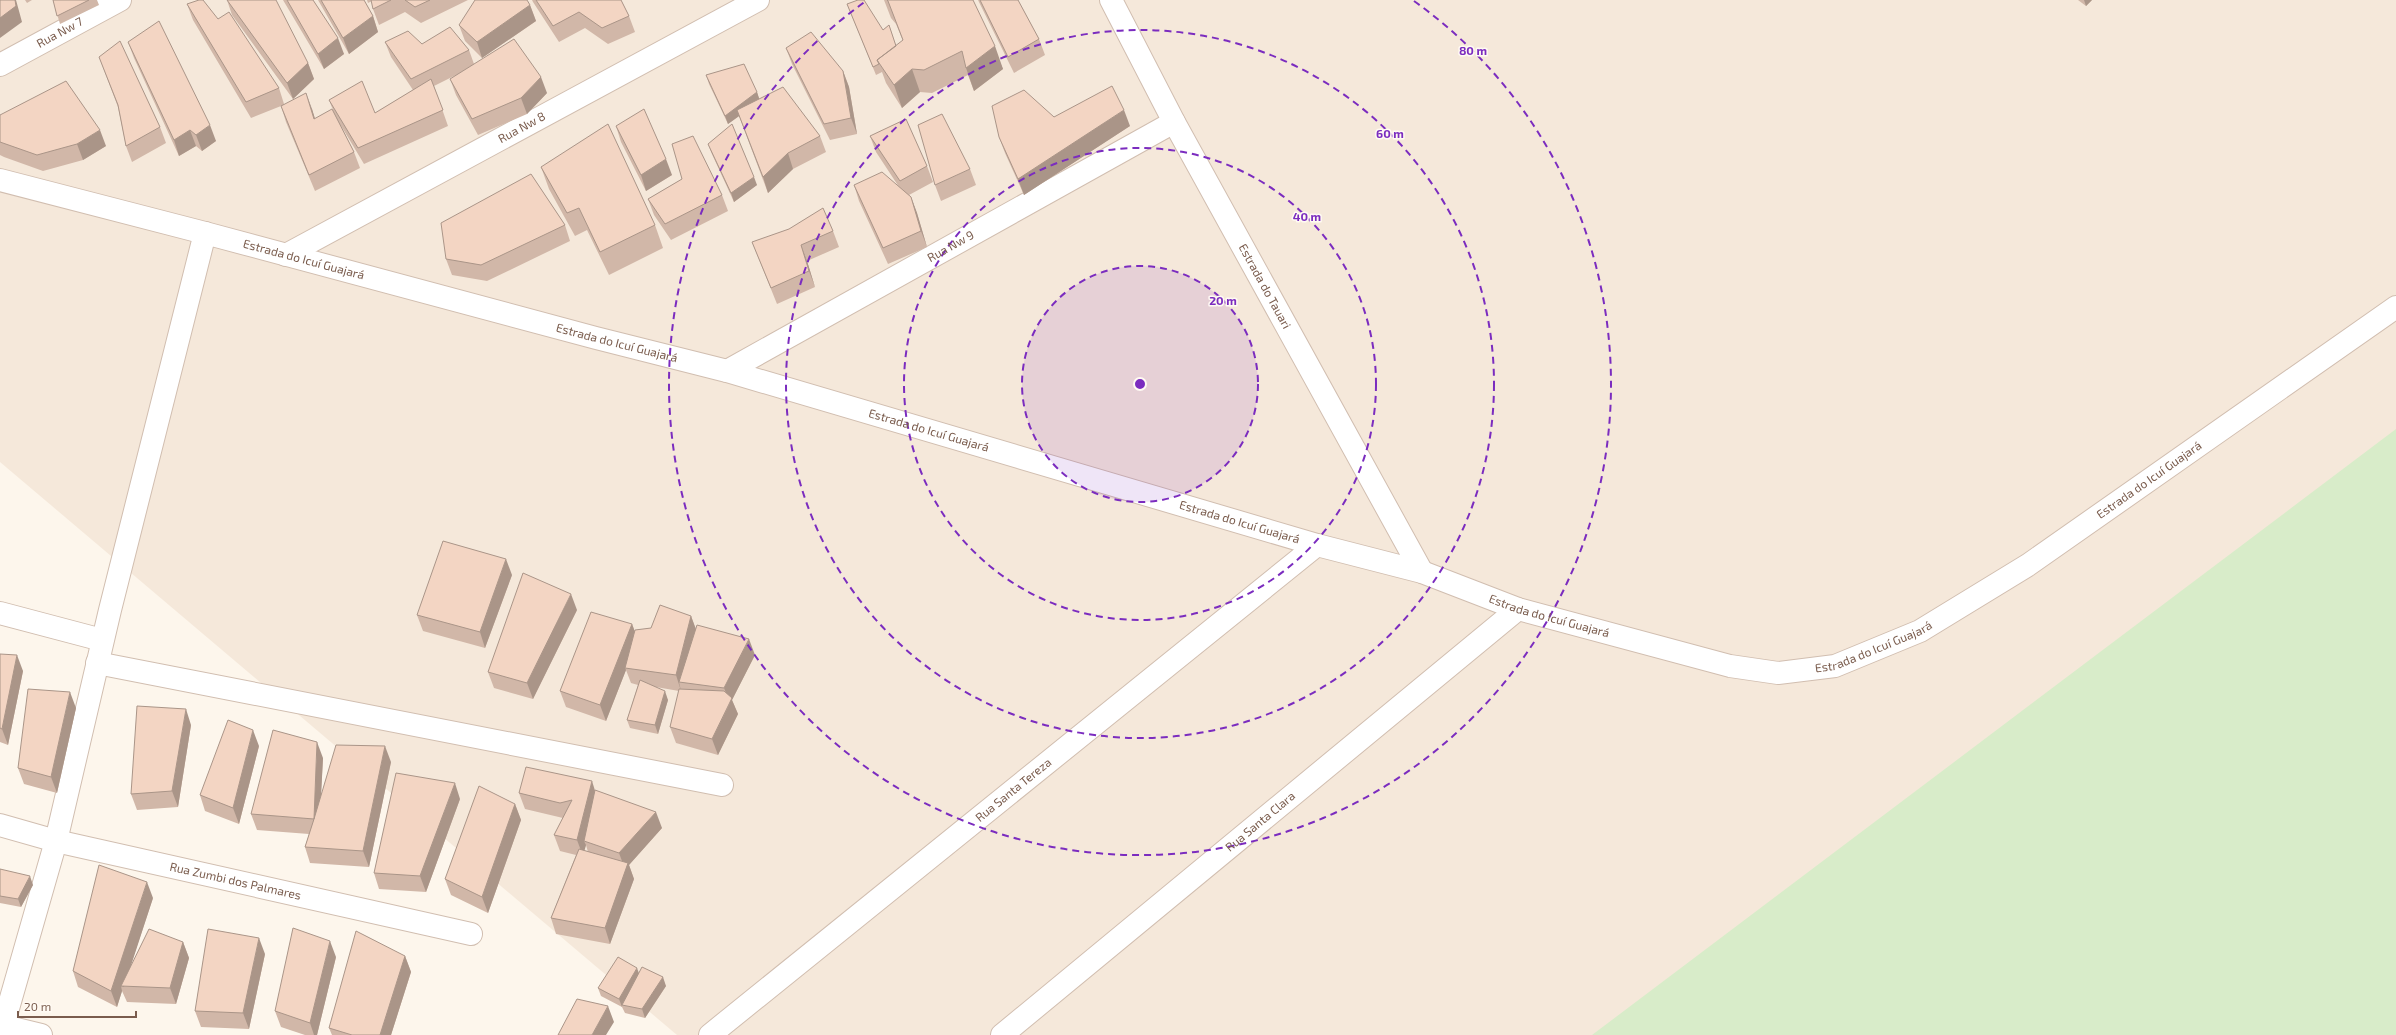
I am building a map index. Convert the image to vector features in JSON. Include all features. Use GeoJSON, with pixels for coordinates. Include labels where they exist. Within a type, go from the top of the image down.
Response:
{"type":"FeatureCollection","features":[{"type":"Feature","properties":{"kind":"street","name":"Rua Nw 7"},"geometry":{"type":"LineString","coordinates":[[0,65],[120,0]]}},
{"type":"Feature","properties":{"kind":"street","name":"Rua Nw 8"},"geometry":{"type":"LineString","coordinates":[[286,254],[758,0]]}},
{"type":"Feature","properties":{"kind":"street","name":"Estrada do Tauari"},"geometry":{"type":"LineString","coordinates":[[1111,0],[1174,122],[1422,572]]}},
{"type":"Feature","properties":{"kind":"street","name":"Rua Nw 9"},"geometry":{"type":"LineString","coordinates":[[727,371],[1174,122]]}},
{"type":"Feature","properties":{"kind":"street","name":"Estrada do Icuí Guajará"},"geometry":{"type":"LineString","coordinates":[[0,180],[286,254],[596,338],[727,371],[1317,545],[1422,572],[1518,608],[1730,666],[1778,673],[1835,666],[1920,631],[2028,565],[2396,307]]}},
{"type":"Feature","properties":{"kind":"street"},"geometry":{"type":"LineString","coordinates":[[41,1035],[2,1029],[56,841],[102,640],[205,233]]}},
{"type":"Feature","properties":{"kind":"street","name":"Rua Santa Tereza"},"geometry":{"type":"LineString","coordinates":[[710,1035],[1317,545]]}},
{"type":"Feature","properties":{"kind":"street","name":"Rua Santa Clara"},"geometry":{"type":"LineString","coordinates":[[1002,1035],[1518,608]]}},
{"type":"Feature","properties":{"kind":"street"},"geometry":{"type":"LineString","coordinates":[[0,613],[102,640]]}},
{"type":"Feature","properties":{"kind":"street"},"geometry":{"type":"LineString","coordinates":[[97,663],[722,786]]}},
{"type":"Feature","properties":{"kind":"street","name":"Rua Zumbi dos Palmares"},"geometry":{"type":"LineString","coordinates":[[0,824],[56,841],[471,934]]}},
{"type":"Feature","properties":{"kind":"shaded area"},"geometry":{"type":"Polygon","coordinates":[[[0,0],[2396,0],[2396,1035],[677,1035],[0,462],[0,0]]]}},
{"type":"Feature","properties":{"kind":"green space"},"geometry":{"type":"Polygon","coordinates":[[[2396,429],[2396,1035],[1592,1035],[2396,429]]]}},
{"type":"Feature","properties":{"kind":"building"},"geometry":{"type":"Polygon","coordinates":[[[0,0],[15,0],[16,6],[0,18],[0,0]]]}},
{"type":"Feature","properties":{"kind":"building"},"geometry":{"type":"Polygon","coordinates":[[[53,0],[89,0],[57,16],[53,0]]]}},
{"type":"Feature","properties":{"kind":"building"},"geometry":{"type":"Polygon","coordinates":[[[203,0],[218,19],[229,12],[279,88],[246,102],[187,4],[203,0]]]}},
{"type":"Feature","properties":{"kind":"building"},"geometry":{"type":"Polygon","coordinates":[[[227,0],[276,0],[308,63],[287,83],[227,0]]]}},
{"type":"Feature","properties":{"kind":"building"},"geometry":{"type":"Polygon","coordinates":[[[287,0],[313,0],[338,38],[318,54],[287,0]]]}},
{"type":"Feature","properties":{"kind":"building"},"geometry":{"type":"Polygon","coordinates":[[[321,0],[364,0],[373,16],[343,38],[321,0]]]}},
{"type":"Feature","properties":{"kind":"building"},"geometry":{"type":"Polygon","coordinates":[[[371,0],[391,0],[373,9],[371,0]]]}},
{"type":"Feature","properties":{"kind":"building"},"geometry":{"type":"Polygon","coordinates":[[[405,0],[430,0],[415,7],[405,0]]]}},
{"type":"Feature","properties":{"kind":"building"},"geometry":{"type":"Polygon","coordinates":[[[475,0],[527,0],[530,5],[477,42],[459,25],[475,0]]]}},
{"type":"Feature","properties":{"kind":"building"},"geometry":{"type":"Polygon","coordinates":[[[536,0],[621,0],[629,16],[602,28],[579,12],[553,26],[536,0]]]}},
{"type":"Feature","properties":{"kind":"building"},"geometry":{"type":"Polygon","coordinates":[[[858,0],[864,0],[883,30],[889,25],[896,46],[877,60],[879,64],[873,67],[847,4],[858,0]]]}},
{"type":"Feature","properties":{"kind":"building"},"geometry":{"type":"Polygon","coordinates":[[[887,0],[973,0],[995,46],[966,68],[962,51],[924,70],[912,69],[894,85],[877,60],[903,40],[887,0]]]}},
{"type":"Feature","properties":{"kind":"building"},"geometry":{"type":"Polygon","coordinates":[[[980,0],[1018,0],[1039,39],[1008,57],[980,0]]]}},
{"type":"Feature","properties":{"kind":"building"},"geometry":{"type":"Polygon","coordinates":[[[159,21],[210,125],[196,135],[190,130],[174,140],[128,42],[159,21]]]}},
{"type":"Feature","properties":{"kind":"building"},"geometry":{"type":"Polygon","coordinates":[[[450,27],[469,50],[411,79],[385,42],[408,31],[422,44],[450,27]]]}},
{"type":"Feature","properties":{"kind":"building"},"geometry":{"type":"Polygon","coordinates":[[[811,32],[843,71],[851,118],[824,124],[786,48],[811,32]]]}},
{"type":"Feature","properties":{"kind":"building"},"geometry":{"type":"Polygon","coordinates":[[[514,39],[541,77],[521,98],[472,119],[450,79],[514,39]]]}},
{"type":"Feature","properties":{"kind":"building"},"geometry":{"type":"Polygon","coordinates":[[[120,41],[160,127],[126,146],[118,105],[99,57],[120,41]]]}},
{"type":"Feature","properties":{"kind":"building"},"geometry":{"type":"Polygon","coordinates":[[[744,64],[757,92],[725,116],[706,75],[744,64]]]}},
{"type":"Feature","properties":{"kind":"building"},"geometry":{"type":"Polygon","coordinates":[[[431,79],[443,110],[358,148],[329,100],[362,81],[375,113],[431,79]]]}},
{"type":"Feature","properties":{"kind":"building"},"geometry":{"type":"Polygon","coordinates":[[[66,81],[100,130],[77,144],[37,155],[0,142],[0,115],[66,81]]]}},
{"type":"Feature","properties":{"kind":"building"},"geometry":{"type":"Polygon","coordinates":[[[1112,86],[1124,110],[1018,179],[999,137],[992,106],[1024,90],[1054,117],[1112,86]]]}},
{"type":"Feature","properties":{"kind":"building"},"geometry":{"type":"Polygon","coordinates":[[[783,87],[820,136],[788,153],[763,177],[737,110],[783,87]]]}},
{"type":"Feature","properties":{"kind":"building"},"geometry":{"type":"Polygon","coordinates":[[[306,93],[314,119],[332,109],[354,152],[309,175],[281,106],[306,93]]]}},
{"type":"Feature","properties":{"kind":"building"},"geometry":{"type":"Polygon","coordinates":[[[644,109],[666,159],[641,175],[616,126],[644,109]]]}},
{"type":"Feature","properties":{"kind":"building"},"geometry":{"type":"Polygon","coordinates":[[[942,114],[970,169],[935,185],[918,125],[942,114]]]}},
{"type":"Feature","properties":{"kind":"building"},"geometry":{"type":"Polygon","coordinates":[[[906,119],[927,166],[900,181],[870,136],[906,119]]]}},
{"type":"Feature","properties":{"kind":"building"},"geometry":{"type":"Polygon","coordinates":[[[608,124],[655,225],[600,252],[579,208],[567,213],[541,167],[608,124]]]}},
{"type":"Feature","properties":{"kind":"building"},"geometry":{"type":"Polygon","coordinates":[[[732,124],[754,177],[731,193],[708,144],[732,124]]]}},
{"type":"Feature","properties":{"kind":"building"},"geometry":{"type":"Polygon","coordinates":[[[693,136],[722,195],[665,224],[648,199],[682,179],[672,144],[693,136]]]}},
{"type":"Feature","properties":{"kind":"building"},"geometry":{"type":"Polygon","coordinates":[[[882,172],[911,197],[921,231],[883,248],[854,185],[882,172]]]}},
{"type":"Feature","properties":{"kind":"building"},"geometry":{"type":"Polygon","coordinates":[[[531,174],[565,225],[481,265],[446,259],[441,223],[531,174]]]}},
{"type":"Feature","properties":{"kind":"building"},"geometry":{"type":"Polygon","coordinates":[[[823,208],[833,231],[801,245],[809,271],[771,288],[752,242],[789,229],[823,208]]]}},
{"type":"Feature","properties":{"kind":"building"},"geometry":{"type":"Polygon","coordinates":[[[443,541],[506,559],[480,632],[417,615],[443,541]]]}},
{"type":"Feature","properties":{"kind":"building"},"geometry":{"type":"Polygon","coordinates":[[[523,573],[571,594],[527,683],[488,672],[523,573]]]}},
{"type":"Feature","properties":{"kind":"building"},"geometry":{"type":"Polygon","coordinates":[[[660,605],[691,616],[676,675],[625,668],[635,630],[651,628],[660,605]]]}},
{"type":"Feature","properties":{"kind":"building"},"geometry":{"type":"Polygon","coordinates":[[[591,612],[632,624],[600,705],[560,691],[591,612]]]}},
{"type":"Feature","properties":{"kind":"building"},"geometry":{"type":"Polygon","coordinates":[[[697,625],[749,639],[724,688],[679,682],[697,625]]]}},
{"type":"Feature","properties":{"kind":"building"},"geometry":{"type":"Polygon","coordinates":[[[0,654],[17,655],[2,729],[0,728],[0,654]]]}},
{"type":"Feature","properties":{"kind":"building"},"geometry":{"type":"Polygon","coordinates":[[[640,680],[665,691],[655,725],[627,720],[640,680]]]}},
{"type":"Feature","properties":{"kind":"building"},"geometry":{"type":"Polygon","coordinates":[[[28,689],[70,692],[51,777],[18,768],[28,689]]]}},
{"type":"Feature","properties":{"kind":"building"},"geometry":{"type":"Polygon","coordinates":[[[679,689],[724,691],[732,698],[712,739],[670,727],[679,689]]]}},
{"type":"Feature","properties":{"kind":"building"},"geometry":{"type":"Polygon","coordinates":[[[137,706],[186,709],[172,791],[131,794],[137,706]]]}},
{"type":"Feature","properties":{"kind":"building"},"geometry":{"type":"Polygon","coordinates":[[[228,720],[253,730],[233,808],[200,795],[228,720]]]}},
{"type":"Feature","properties":{"kind":"building"},"geometry":{"type":"Polygon","coordinates":[[[273,730],[317,742],[314,819],[251,814],[273,730]]]}},
{"type":"Feature","properties":{"kind":"building"},"geometry":{"type":"Polygon","coordinates":[[[336,745],[385,746],[363,851],[305,847],[336,745]]]}},
{"type":"Feature","properties":{"kind":"building"},"geometry":{"type":"Polygon","coordinates":[[[526,767],[592,781],[577,840],[554,835],[572,800],[560,803],[519,793],[526,767]]]}},
{"type":"Feature","properties":{"kind":"building"},"geometry":{"type":"Polygon","coordinates":[[[396,773],[455,783],[420,876],[374,873],[396,773]]]}},
{"type":"Feature","properties":{"kind":"building"},"geometry":{"type":"Polygon","coordinates":[[[479,786],[515,804],[482,897],[445,879],[479,786]]]}},
{"type":"Feature","properties":{"kind":"building"},"geometry":{"type":"Polygon","coordinates":[[[595,790],[656,812],[619,853],[584,841],[595,790]]]}},
{"type":"Feature","properties":{"kind":"building"},"geometry":{"type":"Polygon","coordinates":[[[579,849],[628,863],[605,928],[551,918],[579,849]]]}},
{"type":"Feature","properties":{"kind":"building"},"geometry":{"type":"Polygon","coordinates":[[[99,865],[147,882],[111,991],[73,971],[99,865]]]}},
{"type":"Feature","properties":{"kind":"building"},"geometry":{"type":"Polygon","coordinates":[[[0,869],[30,876],[18,899],[0,896],[0,869]]]}},
{"type":"Feature","properties":{"kind":"building"},"geometry":{"type":"Polygon","coordinates":[[[293,928],[330,941],[310,1023],[275,1011],[293,928]]]}},
{"type":"Feature","properties":{"kind":"building"},"geometry":{"type":"Polygon","coordinates":[[[149,929],[183,942],[170,988],[121,986],[149,929]]]}},
{"type":"Feature","properties":{"kind":"building"},"geometry":{"type":"Polygon","coordinates":[[[208,929],[259,938],[243,1013],[195,1011],[208,929]]]}},
{"type":"Feature","properties":{"kind":"building"},"geometry":{"type":"Polygon","coordinates":[[[356,931],[405,956],[380,1035],[352,1035],[329,1028],[356,931]]]}},
{"type":"Feature","properties":{"kind":"building"},"geometry":{"type":"Polygon","coordinates":[[[618,957],[637,968],[619,999],[598,988],[618,957]]]}},
{"type":"Feature","properties":{"kind":"building"},"geometry":{"type":"Polygon","coordinates":[[[642,967],[663,977],[642,1009],[622,1005],[642,967]]]}},
{"type":"Feature","properties":{"kind":"building"},"geometry":{"type":"Polygon","coordinates":[[[577,999],[608,1006],[592,1035],[558,1035],[577,999]]]}}]}
